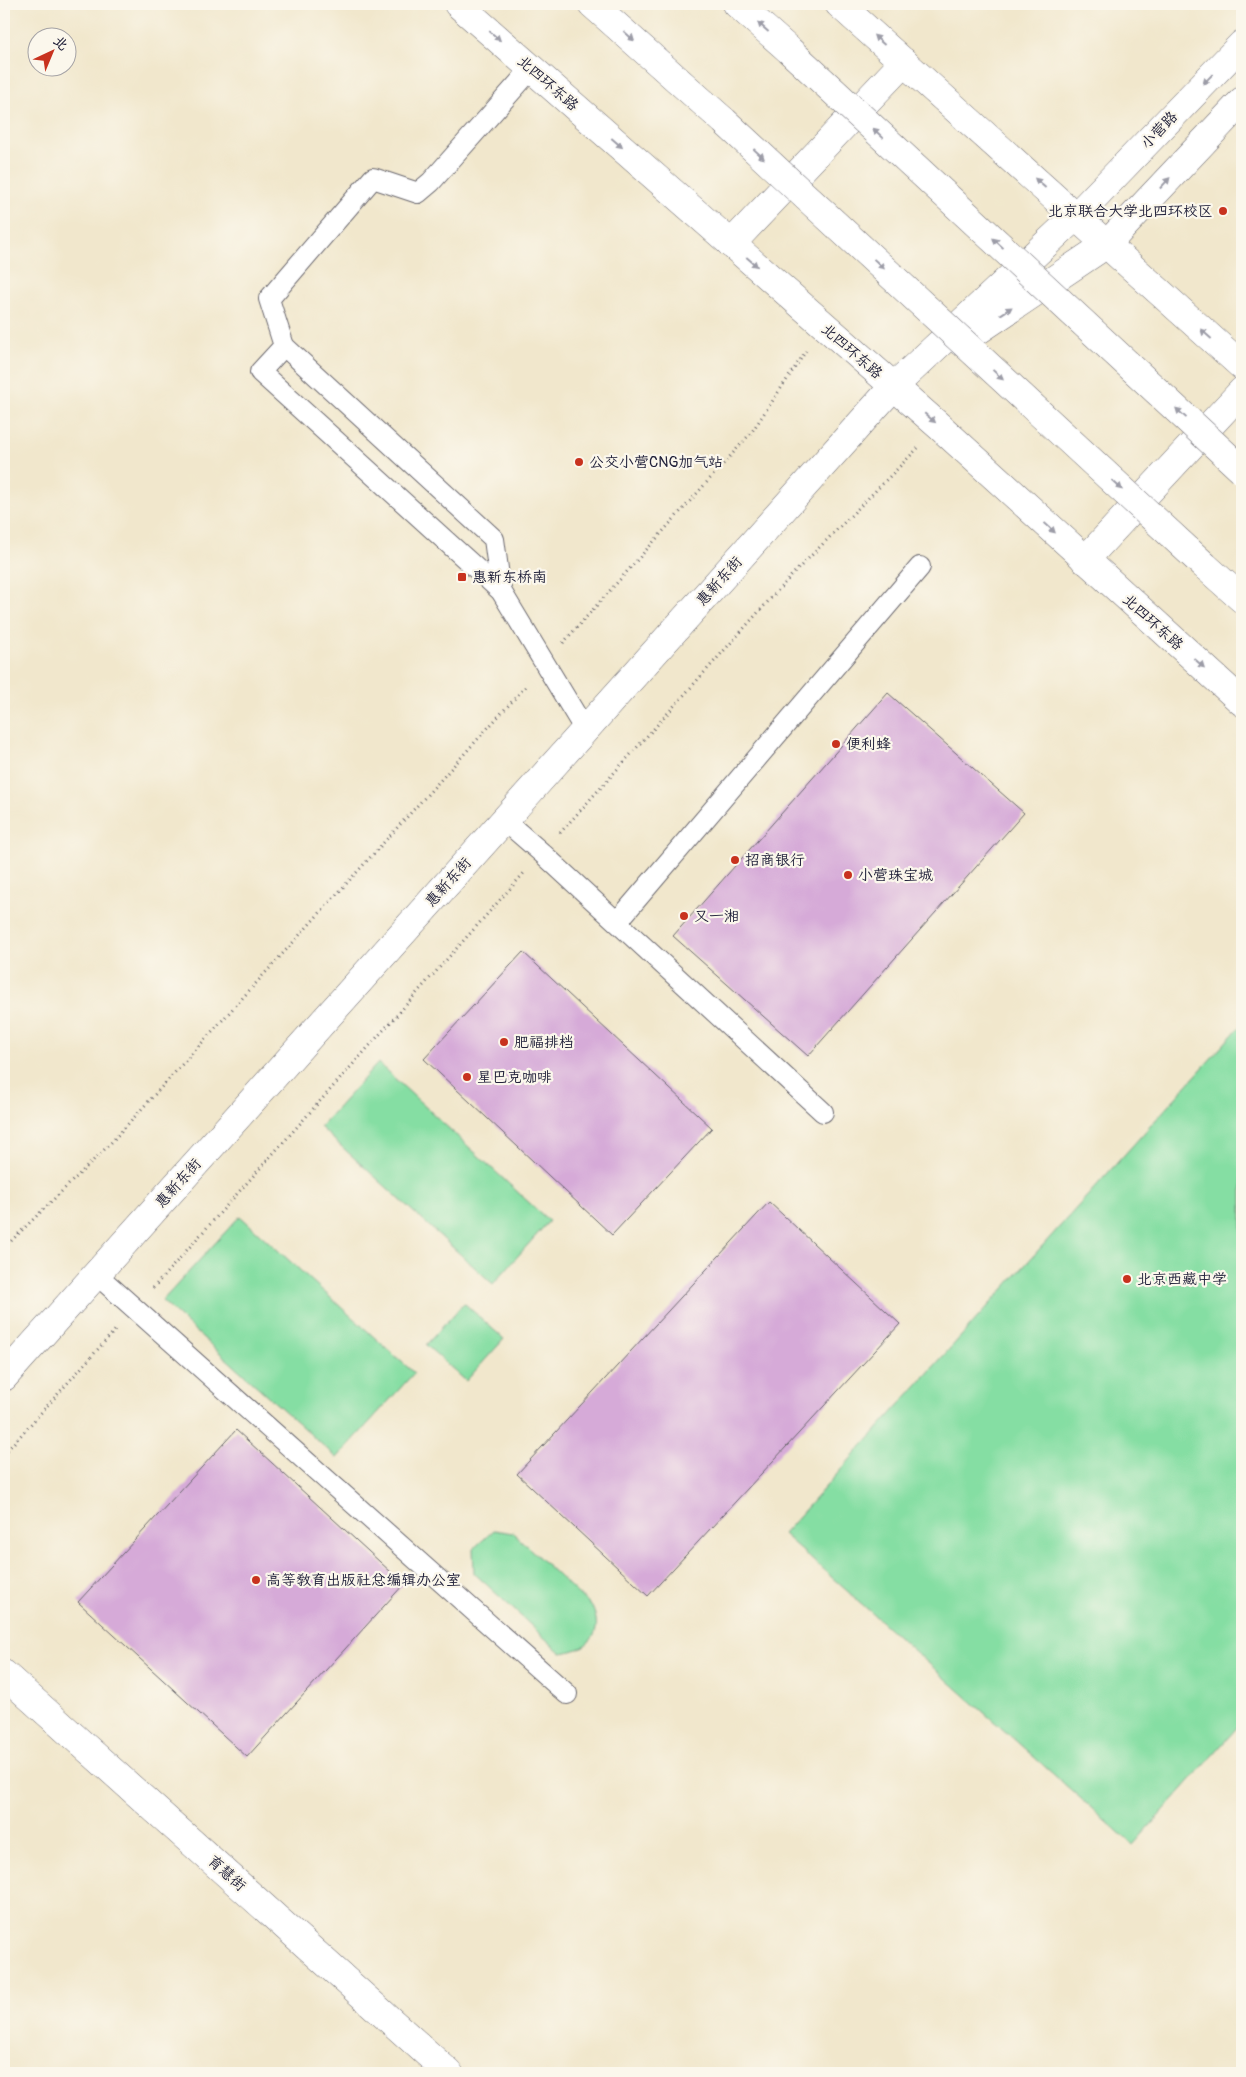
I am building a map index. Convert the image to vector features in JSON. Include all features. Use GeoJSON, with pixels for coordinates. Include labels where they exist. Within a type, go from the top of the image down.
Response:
{"type":"FeatureCollection","features":[{"type":"Feature","properties":{"kind":"main road","name":"北四环东路"},"geometry":{"type":"LineString","coordinates":[[458,4],[893,387],[940,426],[1242,702]]}},
{"type":"Feature","properties":{"kind":"main road"},"geometry":{"type":"LineString","coordinates":[[592,4],[724,121],[1242,599]]}},
{"type":"Feature","properties":{"kind":"main road"},"geometry":{"type":"LineString","coordinates":[[737,4],[1242,470]]}},
{"type":"Feature","properties":{"kind":"main road"},"geometry":{"type":"LineString","coordinates":[[839,4],[1242,366]]}},
{"type":"Feature","properties":{"kind":"main road","name":"小营路"},"geometry":{"type":"LineString","coordinates":[[893,387],[1076,216],[1242,44]]}},
{"type":"Feature","properties":{"kind":"main road"},"geometry":{"type":"LineString","coordinates":[[731,244],[904,62]]}},
{"type":"Feature","properties":{"kind":"main road"},"geometry":{"type":"LineString","coordinates":[[893,387],[1107,244],[1242,101]]}},
{"type":"Feature","properties":{"kind":"main road","name":"惠新东街"},"geometry":{"type":"LineString","coordinates":[[4,1377],[893,387]]}},
{"type":"Feature","properties":{"kind":"main road"},"geometry":{"type":"LineString","coordinates":[[1085,560],[1242,392]]}},
{"type":"Feature","properties":{"kind":"main road","name":"育慧街"},"geometry":{"type":"LineString","coordinates":[[4,1674],[449,2073]]}},
{"type":"Feature","properties":{"kind":"lane"},"geometry":{"type":"LineString","coordinates":[[501,591],[494,539],[284,346],[269,299],[326,230],[373,178],[418,193],[431,182],[532,68]]}},
{"type":"Feature","properties":{"kind":"lane"},"geometry":{"type":"LineString","coordinates":[[284,346],[260,372],[501,591],[585,730]]}},
{"type":"Feature","properties":{"kind":"lane"},"geometry":{"type":"LineString","coordinates":[[618,921],[920,567]]}},
{"type":"Feature","properties":{"kind":"lane"},"geometry":{"type":"LineString","coordinates":[[504,820],[618,921],[823,1112]]}},
{"type":"Feature","properties":{"kind":"lane"},"geometry":{"type":"LineString","coordinates":[[96,1274],[566,1694]]}},
{"type":"Feature","properties":{"kind":"path"},"geometry":{"type":"LineString","coordinates":[[4,1248],[108,1146],[498,719],[545,663],[751,433],[823,325]]}},
{"type":"Feature","properties":{"kind":"path"},"geometry":{"type":"LineString","coordinates":[[4,1454],[790,576],[940,426]]}},
{"type":"Feature","properties":{"kind":"green space","name":"北京西藏中学"},"geometry":{"type":"Polygon","coordinates":[[[1242,1024],[1242,1722],[1133,1845],[783,1534],[1242,1024]]]}},
{"type":"Feature","properties":{"kind":"green space"},"geometry":{"type":"Polygon","coordinates":[[[378,1063],[549,1221],[493,1284],[320,1127],[378,1063]]]}},
{"type":"Feature","properties":{"kind":"green space"},"geometry":{"type":"Polygon","coordinates":[[[240,1216],[414,1373],[337,1458],[162,1301],[240,1216]]]}},
{"type":"Feature","properties":{"kind":"green space"},"geometry":{"type":"Polygon","coordinates":[[[464,1303],[504,1339],[466,1381],[426,1345],[464,1303]]]}},
{"type":"Feature","properties":{"kind":"green space"},"geometry":{"type":"Polygon","coordinates":[[[494,1530],[513,1533],[592,1607],[596,1617],[596,1625],[592,1639],[579,1648],[561,1653],[474,1573],[473,1549],[494,1530]]]}},
{"type":"Feature","properties":{"kind":"building","name":"小营珠宝城"},"geometry":{"type":"Polygon","coordinates":[[[888,693],[1024,813],[808,1056],[673,936],[888,693]]]}},
{"type":"Feature","properties":{"kind":"building"},"geometry":{"type":"Polygon","coordinates":[[[523,952],[712,1128],[612,1235],[424,1059],[523,952]]]}},
{"type":"Feature","properties":{"kind":"building"},"geometry":{"type":"Polygon","coordinates":[[[769,1202],[900,1324],[648,1596],[517,1474],[769,1202]]]}},
{"type":"Feature","properties":{"kind":"building"},"geometry":{"type":"Polygon","coordinates":[[[236,1430],[404,1584],[247,1757],[78,1602],[236,1430]]]}},
{"type":"Feature","properties":{"kind":"place","name":"北京联合大学北四环校区"},"geometry":{"type":"Point","coordinates":[1223,211]}},
{"type":"Feature","properties":{"kind":"place","name":"公交小营CNG加气站"},"geometry":{"type":"Point","coordinates":[579,462]}},
{"type":"Feature","properties":{"kind":"place","name":"惠新东桥南"},"geometry":{"type":"Point","coordinates":[462,577]}},
{"type":"Feature","properties":{"kind":"place","name":"便利蜂"},"geometry":{"type":"Point","coordinates":[836,744]}},
{"type":"Feature","properties":{"kind":"place","name":"招商银行"},"geometry":{"type":"Point","coordinates":[735,860]}},
{"type":"Feature","properties":{"kind":"place","name":"小营珠宝城"},"geometry":{"type":"Point","coordinates":[848,875]}},
{"type":"Feature","properties":{"kind":"place","name":"又一湘"},"geometry":{"type":"Point","coordinates":[684,916]}},
{"type":"Feature","properties":{"kind":"place","name":"肥福排档"},"geometry":{"type":"Point","coordinates":[504,1042]}},
{"type":"Feature","properties":{"kind":"place","name":"星巴克咖啡"},"geometry":{"type":"Point","coordinates":[467,1077]}},
{"type":"Feature","properties":{"kind":"place","name":"北京西藏中学"},"geometry":{"type":"Point","coordinates":[1127,1279]}},
{"type":"Feature","properties":{"kind":"place","name":"高等教育出版社总编辑办公室"},"geometry":{"type":"Point","coordinates":[256,1580]}}]}
